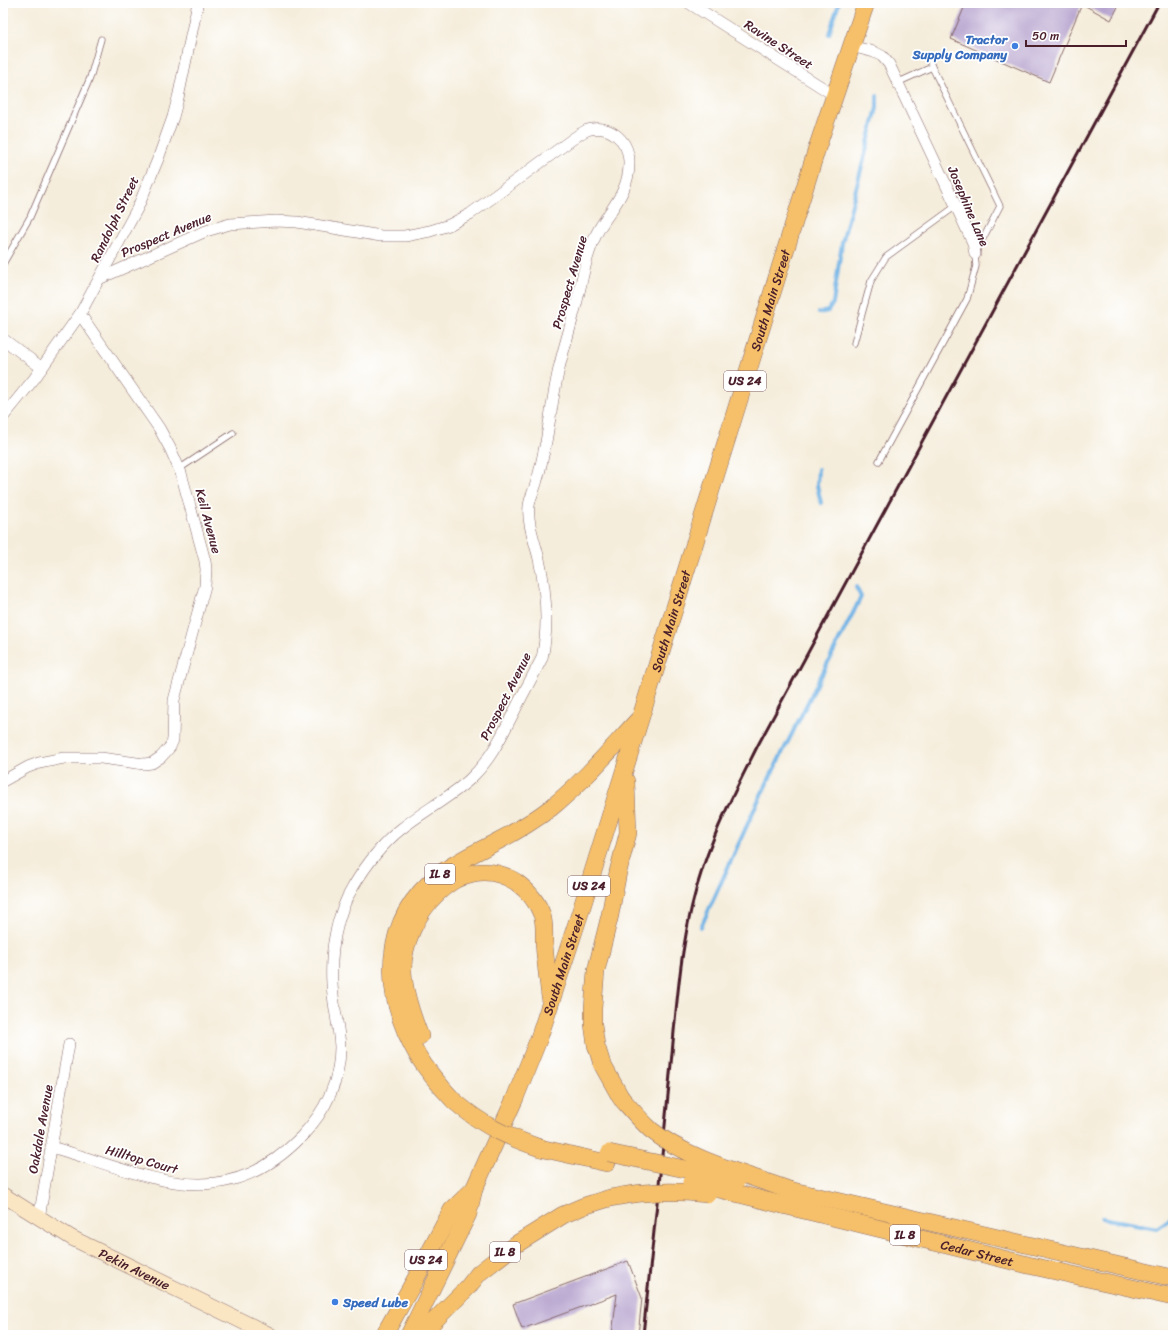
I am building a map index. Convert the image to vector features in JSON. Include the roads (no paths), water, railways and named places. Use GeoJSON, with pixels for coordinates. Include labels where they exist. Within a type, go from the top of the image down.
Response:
{"type":"FeatureCollection","features":[{"type":"Feature","properties":{"kind":"main road","name":"US 24"},"geometry":{"type":"LineString","coordinates":[[850,46],[866,3]]}},
{"type":"Feature","properties":{"kind":"main road","name":"South Main Street"},"geometry":{"type":"LineString","coordinates":[[409,1335],[468,1214],[474,1188],[515,1098],[551,1003],[582,910],[850,46]]}},
{"type":"Feature","properties":{"kind":"main road","name":"IL 8"},"geometry":{"type":"LineString","coordinates":[[642,716],[589,772],[552,807],[516,831],[458,862],[433,879],[413,902],[401,924],[394,943],[392,959],[393,984],[398,1011],[406,1033],[418,1055],[438,1084],[541,1142],[608,1158],[686,1170],[786,1197]]}},
{"type":"Feature","properties":{"kind":"main road"},"geometry":{"type":"LineString","coordinates":[[625,768],[628,833],[596,971],[593,1008],[593,1024],[596,1045],[602,1064],[621,1098],[640,1120],[652,1131],[673,1144],[786,1197]]}},
{"type":"Feature","properties":{"kind":"main road","name":"IL 8"},"geometry":{"type":"LineString","coordinates":[[458,1096],[420,1038],[405,991],[403,966],[408,939],[417,918],[433,898],[455,880],[472,874],[484,872],[502,875],[525,888],[538,907],[544,924],[551,1003]]}},
{"type":"Feature","properties":{"kind":"main road","name":"South Main Street"},"geometry":{"type":"LineString","coordinates":[[384,1335],[452,1210],[474,1188]]}},
{"type":"Feature","properties":{"kind":"main road","name":"IL 8"},"geometry":{"type":"LineString","coordinates":[[420,1335],[468,1287],[479,1273],[521,1241],[563,1215],[595,1202],[654,1191],[726,1196],[786,1197]]}},
{"type":"Feature","properties":{"kind":"main road","name":"Cedar Street"},"geometry":{"type":"LineString","coordinates":[[786,1197],[1032,1246],[1173,1278]]}},
{"type":"Feature","properties":{"kind":"main road","name":"Cedar Street"},"geometry":{"type":"LineString","coordinates":[[786,1197],[1028,1265],[1173,1297]]}},
{"type":"Feature","properties":{"kind":"street","name":"Ravine Street"},"geometry":{"type":"LineString","coordinates":[[690,3],[834,95]]}},
{"type":"Feature","properties":{"kind":"street","name":"Randolph Street"},"geometry":{"type":"LineString","coordinates":[[3,417],[42,368],[80,314],[101,278],[138,207],[160,152],[178,98],[197,7]]}},
{"type":"Feature","properties":{"kind":"street","name":"Josephine Lane"},"geometry":{"type":"LineString","coordinates":[[850,46],[874,52],[882,56],[889,64],[899,82],[973,243],[975,254]]}},
{"type":"Feature","properties":{"kind":"street","name":"Prospect Avenue"},"geometry":{"type":"LineString","coordinates":[[101,278],[206,231],[230,224],[276,221],[297,222],[381,236],[405,236],[430,231],[449,225],[470,214],[587,130],[608,130],[614,133],[621,140],[627,151],[629,169],[626,185],[597,234],[587,260],[568,337],[561,357],[543,454],[529,506],[530,523],[543,583],[546,626],[545,645],[542,658],[490,758],[469,780],[402,828],[381,847],[370,860],[351,889],[337,925]]}},
{"type":"Feature","properties":{"kind":"street","name":"Keil Avenue"},"geometry":{"type":"LineString","coordinates":[[4,779],[28,767],[64,758],[102,758],[144,764],[152,763],[161,757],[170,746],[172,740],[174,700],[199,610],[206,577],[205,561],[179,469],[159,428],[80,314]]}},
{"type":"Feature","properties":{"kind":"street"},"geometry":{"type":"LineString","coordinates":[[3,339],[42,368]]}},
{"type":"Feature","properties":{"kind":"street","name":"Hilltop Court"},"geometry":{"type":"LineString","coordinates":[[51,1147],[81,1155],[141,1176],[180,1184],[214,1184],[235,1180],[258,1171],[276,1159],[295,1143],[321,1113],[331,1094],[338,1072],[340,1048],[332,985],[332,958],[337,925]]}},
{"type":"Feature","properties":{"kind":"street","name":"Oakdale Avenue"},"geometry":{"type":"LineString","coordinates":[[39,1218],[69,1044]]}},
{"type":"Feature","properties":{"kind":"street","name":"Pekin Avenue"},"geometry":{"type":"LineString","coordinates":[[3,1195],[39,1218],[90,1247],[270,1335]]}},
{"type":"Feature","properties":{"kind":"lane"},"geometry":{"type":"LineString","coordinates":[[3,264],[30,217],[90,78],[100,39]]}},
{"type":"Feature","properties":{"kind":"lane"},"geometry":{"type":"LineString","coordinates":[[930,61],[1000,206],[975,254]]}},
{"type":"Feature","properties":{"kind":"lane"},"geometry":{"type":"LineString","coordinates":[[899,82],[932,67]]}},
{"type":"Feature","properties":{"kind":"lane"},"geometry":{"type":"LineString","coordinates":[[854,343],[871,281],[886,257],[956,206]]}},
{"type":"Feature","properties":{"kind":"lane","name":"Josephine Lane"},"geometry":{"type":"LineString","coordinates":[[879,462],[967,299],[976,266],[975,254]]}},
{"type":"Feature","properties":{"kind":"lane"},"geometry":{"type":"LineString","coordinates":[[179,469],[233,433]]}},
{"type":"Feature","properties":{"kind":"waterway"},"geometry":{"type":"LineString","coordinates":[[829,34],[839,3]]}},
{"type":"Feature","properties":{"kind":"waterway"},"geometry":{"type":"LineString","coordinates":[[819,313],[828,311],[833,303],[842,243],[877,108],[877,96]]}},
{"type":"Feature","properties":{"kind":"waterway"},"geometry":{"type":"LineString","coordinates":[[818,469],[817,485],[821,503]]}},
{"type":"Feature","properties":{"kind":"waterway"},"geometry":{"type":"LineString","coordinates":[[701,927],[758,801],[861,597],[856,587]]}},
{"type":"Feature","properties":{"kind":"waterway"},"geometry":{"type":"LineString","coordinates":[[1102,1218],[1157,1228],[1173,1217]]}},
{"type":"Feature","properties":{"kind":"railway"},"geometry":{"type":"LineString","coordinates":[[643,1335],[680,970],[695,892],[709,851],[728,805],[758,745],[1159,3]]}},
{"type":"Feature","properties":{"kind":"place","name":"Tractor Supply Company"},"geometry":{"type":"Point","coordinates":[1015,46]}},
{"type":"Feature","properties":{"kind":"place","name":"Speed Lube"},"geometry":{"type":"Point","coordinates":[335,1302]}}]}
